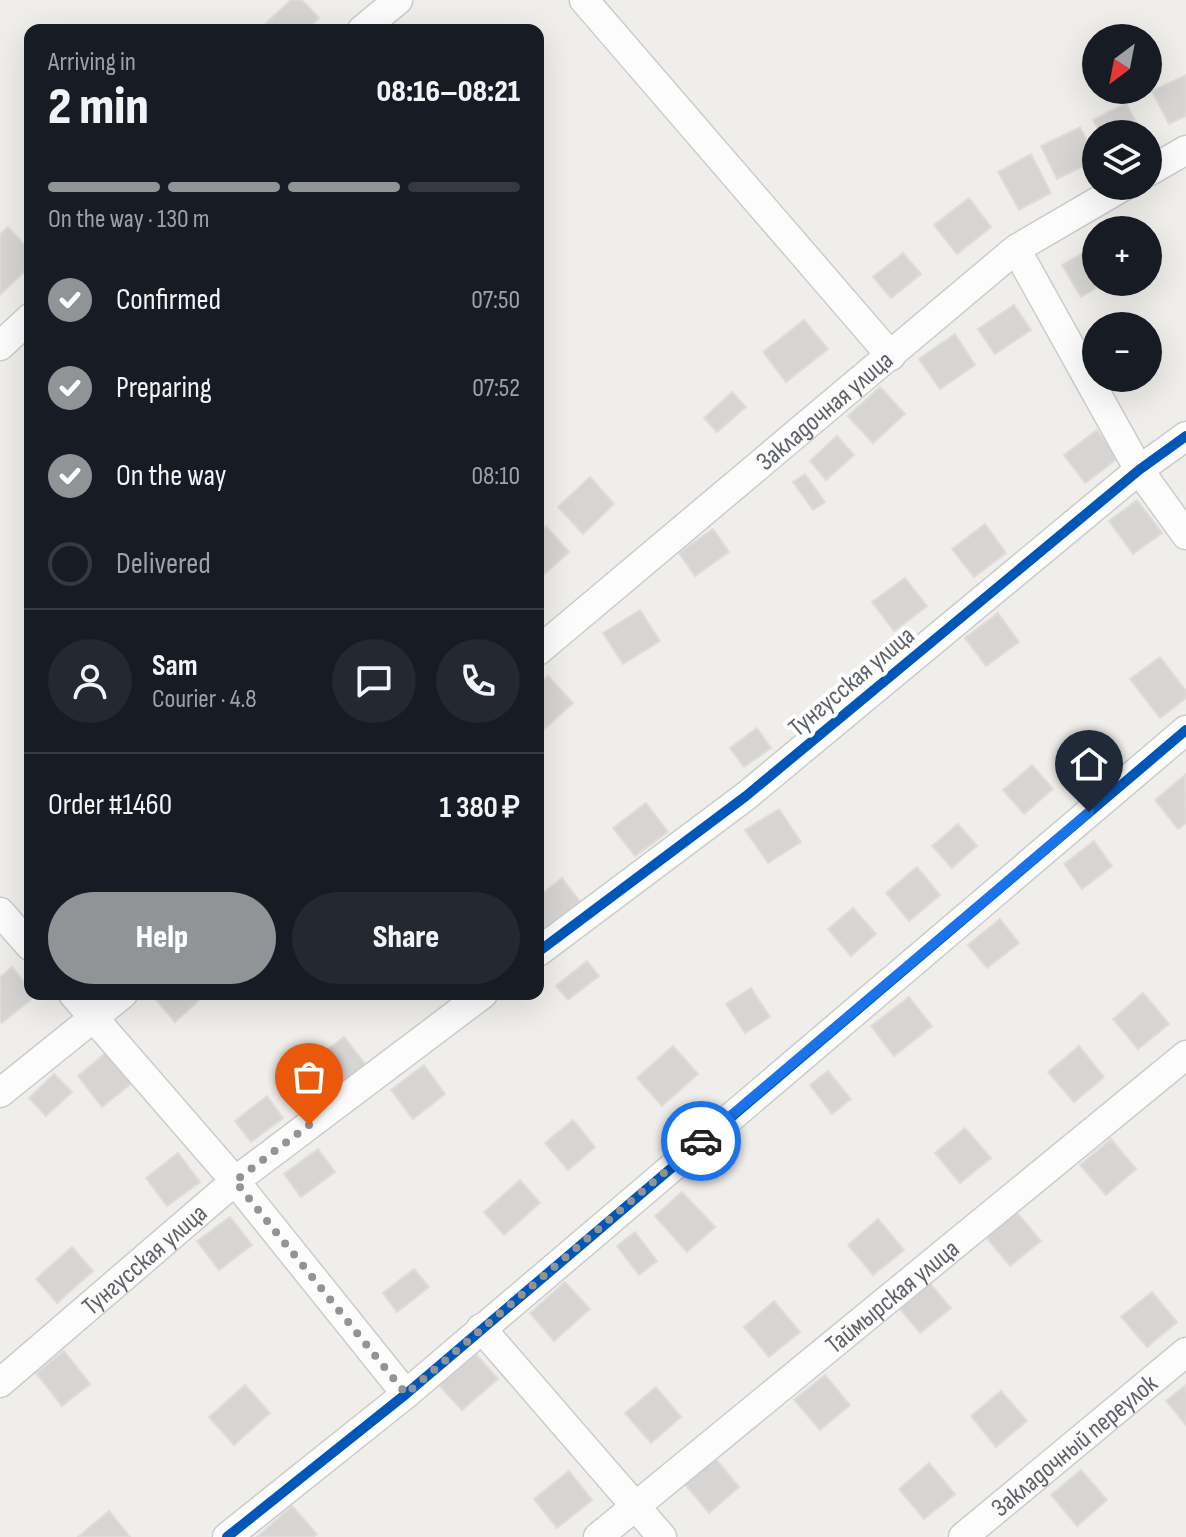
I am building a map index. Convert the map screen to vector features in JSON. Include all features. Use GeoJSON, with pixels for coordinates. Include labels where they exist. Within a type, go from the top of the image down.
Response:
{"type":"FeatureCollection","features":[{"type":"Feature","properties":{"kind":"street"},"geometry":{"type":"LineString","coordinates":[[369,24],[398,0]]}},
{"type":"Feature","properties":{"kind":"street"},"geometry":{"type":"LineString","coordinates":[[584,0],[891,356]]}},
{"type":"Feature","properties":{"kind":"street"},"geometry":{"type":"LineString","coordinates":[[1162,164],[1186,150]]}},
{"type":"Feature","properties":{"kind":"street","name":"Закладочная улица"},"geometry":{"type":"LineString","coordinates":[[544,646],[1016,249],[1100,200]]}},
{"type":"Feature","properties":{"kind":"street"},"geometry":{"type":"LineString","coordinates":[[1016,249],[1139,470],[1186,535]]}},
{"type":"Feature","properties":{"kind":"street"},"geometry":{"type":"LineString","coordinates":[[0,346],[24,324]]}},
{"type":"Feature","properties":{"kind":"street","name":"Тунгусская улица"},"geometry":{"type":"LineString","coordinates":[[544,948],[746,796],[1139,470],[1186,436]]}},
{"type":"Feature","properties":{"kind":"street"},"geometry":{"type":"LineString","coordinates":[[227,1537],[406,1394],[1186,730]]}},
{"type":"Feature","properties":{"kind":"street"},"geometry":{"type":"LineString","coordinates":[[0,912],[24,939]]}},
{"type":"Feature","properties":{"kind":"street"},"geometry":{"type":"LineString","coordinates":[[78,1000],[235,1181],[406,1394]]}},
{"type":"Feature","properties":{"kind":"street"},"geometry":{"type":"LineString","coordinates":[[0,1093],[116,1000]]}},
{"type":"Feature","properties":{"kind":"street","name":"Тунгусская улица"},"geometry":{"type":"LineString","coordinates":[[0,1383],[235,1181],[475,1000]]}},
{"type":"Feature","properties":{"kind":"street","name":"Таймырская улица"},"geometry":{"type":"LineString","coordinates":[[598,1537],[1186,1055]]}},
{"type":"Feature","properties":{"kind":"street"},"geometry":{"type":"LineString","coordinates":[[481,1328],[662,1537]]}},
{"type":"Feature","properties":{"kind":"street","name":"Закладочный переулок"},"geometry":{"type":"LineString","coordinates":[[963,1537],[1186,1352]]}},
{"type":"Feature","properties":{"kind":"building"},"geometry":{"type":"Polygon","coordinates":[[[291,0],[302,0],[319,18],[313,24],[265,24],[291,0]]]}},
{"type":"Feature","properties":{"kind":"building"},"geometry":{"type":"Polygon","coordinates":[[[1186,75],[1186,116],[1169,124],[1159,104],[1162,104],[1162,86],[1186,75]]]}},
{"type":"Feature","properties":{"kind":"building"},"geometry":{"type":"Polygon","coordinates":[[[1127,104],[1135,120],[1093,120],[1127,104]]]}},
{"type":"Feature","properties":{"kind":"building"},"geometry":{"type":"Polygon","coordinates":[[[1080,127],[1082,167],[1057,179],[1041,146],[1080,127]]]}},
{"type":"Feature","properties":{"kind":"building"},"geometry":{"type":"Polygon","coordinates":[[[1031,154],[1051,193],[1019,210],[998,172],[1031,154]]]}},
{"type":"Feature","properties":{"kind":"building"},"geometry":{"type":"Polygon","coordinates":[[[969,198],[991,227],[957,254],[934,225],[969,198]]]}},
{"type":"Feature","properties":{"kind":"building"},"geometry":{"type":"Polygon","coordinates":[[[8,227],[24,244],[24,272],[0,295],[0,234],[8,227]]]}},
{"type":"Feature","properties":{"kind":"building"},"geometry":{"type":"Polygon","coordinates":[[[903,253],[921,274],[891,298],[873,277],[903,253]]]}},
{"type":"Feature","properties":{"kind":"building"},"geometry":{"type":"Polygon","coordinates":[[[1082,253],[1083,296],[1081,297],[1062,265],[1082,253]]]}},
{"type":"Feature","properties":{"kind":"building"},"geometry":{"type":"Polygon","coordinates":[[[1014,305],[1031,330],[995,354],[978,329],[1014,305]]]}},
{"type":"Feature","properties":{"kind":"building"},"geometry":{"type":"Polygon","coordinates":[[[804,320],[828,349],[786,382],[763,352],[804,320]]]}},
{"type":"Feature","properties":{"kind":"building"},"geometry":{"type":"Polygon","coordinates":[[[955,334],[975,365],[940,389],[919,359],[955,334]]]}},
{"type":"Feature","properties":{"kind":"building"},"geometry":{"type":"Polygon","coordinates":[[[880,387],[905,414],[873,443],[848,416],[880,387]]]}},
{"type":"Feature","properties":{"kind":"building"},"geometry":{"type":"Polygon","coordinates":[[[732,392],[746,407],[717,432],[704,418],[732,392]]]}},
{"type":"Feature","properties":{"kind":"building"},"geometry":{"type":"Polygon","coordinates":[[[1097,430],[1118,458],[1085,483],[1064,455],[1097,430]]]}},
{"type":"Feature","properties":{"kind":"building"},"geometry":{"type":"Polygon","coordinates":[[[837,436],[854,455],[826,480],[810,461],[837,436]]]}},
{"type":"Feature","properties":{"kind":"building"},"geometry":{"type":"Polygon","coordinates":[[[805,474],[825,502],[813,510],[793,482],[805,474]]]}},
{"type":"Feature","properties":{"kind":"building"},"geometry":{"type":"Polygon","coordinates":[[[590,477],[614,504],[583,534],[558,507],[590,477]]]}},
{"type":"Feature","properties":{"kind":"building"},"geometry":{"type":"Polygon","coordinates":[[[1137,500],[1162,533],[1133,554],[1109,521],[1137,500]]]}},
{"type":"Feature","properties":{"kind":"building"},"geometry":{"type":"Polygon","coordinates":[[[985,524],[1006,553],[974,577],[952,549],[985,524]]]}},
{"type":"Feature","properties":{"kind":"building"},"geometry":{"type":"Polygon","coordinates":[[[546,526],[569,552],[544,575],[546,526]]]}},
{"type":"Feature","properties":{"kind":"building"},"geometry":{"type":"Polygon","coordinates":[[[713,529],[729,552],[695,576],[679,553],[713,529]]]}},
{"type":"Feature","properties":{"kind":"building"},"geometry":{"type":"Polygon","coordinates":[[[905,578],[927,606],[894,631],[872,602],[905,578]]]}},
{"type":"Feature","properties":{"kind":"building"},"geometry":{"type":"Polygon","coordinates":[[[640,610],[660,641],[623,664],[603,633],[640,610]]]}},
{"type":"Feature","properties":{"kind":"building"},"geometry":{"type":"Polygon","coordinates":[[[998,613],[1019,642],[986,666],[965,638],[998,613]]]}},
{"type":"Feature","properties":{"kind":"building"},"geometry":{"type":"Polygon","coordinates":[[[1160,657],[1186,691],[1186,698],[1160,718],[1130,679],[1160,657]]]}},
{"type":"Feature","properties":{"kind":"building"},"geometry":{"type":"Polygon","coordinates":[[[548,676],[573,703],[544,729],[544,679],[548,676]]]}},
{"type":"Feature","properties":{"kind":"building"},"geometry":{"type":"Polygon","coordinates":[[[757,728],[771,748],[744,767],[730,748],[757,728]]]}},
{"type":"Feature","properties":{"kind":"building"},"geometry":{"type":"Polygon","coordinates":[[[1032,765],[1053,789],[1024,814],[1003,790],[1032,765]]]}},
{"type":"Feature","properties":{"kind":"building"},"geometry":{"type":"Polygon","coordinates":[[[1185,775],[1186,823],[1178,829],[1155,800],[1185,775]]]}},
{"type":"Feature","properties":{"kind":"building"},"geometry":{"type":"Polygon","coordinates":[[[646,803],[668,832],[635,856],[613,828],[646,803]]]}},
{"type":"Feature","properties":{"kind":"building"},"geometry":{"type":"Polygon","coordinates":[[[779,809],[801,842],[768,863],[745,830],[779,809]]]}},
{"type":"Feature","properties":{"kind":"building"},"geometry":{"type":"Polygon","coordinates":[[[958,824],[977,846],[952,868],[932,846],[958,824]]]}},
{"type":"Feature","properties":{"kind":"building"},"geometry":{"type":"Polygon","coordinates":[[[1094,841],[1112,866],[1082,889],[1064,864],[1094,841]]]}},
{"type":"Feature","properties":{"kind":"building"},"geometry":{"type":"Polygon","coordinates":[[[917,867],[940,895],[909,921],[886,893],[917,867]]]}},
{"type":"Feature","properties":{"kind":"building"},"geometry":{"type":"Polygon","coordinates":[[[562,878],[581,903],[544,933],[544,892],[562,878]]]}},
{"type":"Feature","properties":{"kind":"building"},"geometry":{"type":"Polygon","coordinates":[[[853,908],[876,934],[851,956],[828,929],[853,908]]]}},
{"type":"Feature","properties":{"kind":"building"},"geometry":{"type":"Polygon","coordinates":[[[1000,919],[1019,943],[987,968],[968,945],[1000,919]]]}},
{"type":"Feature","properties":{"kind":"building"},"geometry":{"type":"Polygon","coordinates":[[[587,961],[599,976],[568,1000],[556,986],[587,961]]]}},
{"type":"Feature","properties":{"kind":"building"},"geometry":{"type":"Polygon","coordinates":[[[12,967],[24,982],[24,1000],[30,1000],[2,1023],[0,1021],[0,977],[12,967]]]}},
{"type":"Feature","properties":{"kind":"building"},"geometry":{"type":"Polygon","coordinates":[[[751,988],[770,1017],[745,1033],[726,1004],[751,988]]]}},
{"type":"Feature","properties":{"kind":"building"},"geometry":{"type":"Polygon","coordinates":[[[1143,993],[1169,1024],[1138,1049],[1113,1019],[1143,993]]]}},
{"type":"Feature","properties":{"kind":"building"},"geometry":{"type":"Polygon","coordinates":[[[909,997],[932,1026],[894,1056],[871,1026],[909,997]]]}},
{"type":"Feature","properties":{"kind":"building"},"geometry":{"type":"Polygon","coordinates":[[[156,1000],[199,1000],[175,1022],[156,1000]]]}},
{"type":"Feature","properties":{"kind":"building"},"geometry":{"type":"Polygon","coordinates":[[[344,1037],[366,1065],[333,1090],[311,1062],[344,1037]]]}},
{"type":"Feature","properties":{"kind":"building"},"geometry":{"type":"Polygon","coordinates":[[[673,1046],[698,1074],[662,1106],[637,1078],[673,1046]]]}},
{"type":"Feature","properties":{"kind":"building"},"geometry":{"type":"Polygon","coordinates":[[[1079,1046],[1104,1077],[1074,1102],[1048,1072],[1079,1046]]]}},
{"type":"Feature","properties":{"kind":"building"},"geometry":{"type":"Polygon","coordinates":[[[108,1051],[133,1082],[102,1107],[78,1076],[108,1051]]]}},
{"type":"Feature","properties":{"kind":"building"},"geometry":{"type":"Polygon","coordinates":[[[424,1065],[445,1094],[413,1119],[391,1090],[424,1065]]]}},
{"type":"Feature","properties":{"kind":"building"},"geometry":{"type":"Polygon","coordinates":[[[828,1071],[851,1099],[832,1114],[810,1085],[828,1071]]]}},
{"type":"Feature","properties":{"kind":"building"},"geometry":{"type":"Polygon","coordinates":[[[54,1074],[72,1092],[46,1116],[29,1098],[54,1074]]]}},
{"type":"Feature","properties":{"kind":"building"},"geometry":{"type":"Polygon","coordinates":[[[267,1096],[283,1118],[251,1142],[235,1121],[267,1096]]]}},
{"type":"Feature","properties":{"kind":"building"},"geometry":{"type":"Polygon","coordinates":[[[573,1120],[595,1147],[568,1170],[545,1143],[573,1120]]]}},
{"type":"Feature","properties":{"kind":"building"},"geometry":{"type":"Polygon","coordinates":[[[965,1128],[991,1158],[960,1183],[935,1153],[965,1128]]]}},
{"type":"Feature","properties":{"kind":"building"},"geometry":{"type":"Polygon","coordinates":[[[1111,1139],[1136,1169],[1106,1195],[1080,1165],[1111,1139]]]}},
{"type":"Feature","properties":{"kind":"building"},"geometry":{"type":"Polygon","coordinates":[[[318,1149],[335,1172],[301,1197],[284,1174],[318,1149]]]}},
{"type":"Feature","properties":{"kind":"building"},"geometry":{"type":"Polygon","coordinates":[[[178,1153],[200,1182],[167,1206],[146,1178],[178,1153]]]}},
{"type":"Feature","properties":{"kind":"building"},"geometry":{"type":"Polygon","coordinates":[[[520,1180],[540,1203],[504,1235],[484,1212],[520,1180]]]}},
{"type":"Feature","properties":{"kind":"building"},"geometry":{"type":"Polygon","coordinates":[[[682,1192],[715,1227],[687,1252],[655,1216],[682,1192]]]}},
{"type":"Feature","properties":{"kind":"building"},"geometry":{"type":"Polygon","coordinates":[[[1015,1210],[1041,1241],[1010,1266],[985,1236],[1015,1210]]]}},
{"type":"Feature","properties":{"kind":"building"},"geometry":{"type":"Polygon","coordinates":[[[230,1217],[252,1245],[219,1270],[197,1241],[230,1217]]]}},
{"type":"Feature","properties":{"kind":"building"},"geometry":{"type":"Polygon","coordinates":[[[878,1219],[904,1250],[873,1275],[848,1245],[878,1219]]]}},
{"type":"Feature","properties":{"kind":"building"},"geometry":{"type":"Polygon","coordinates":[[[635,1232],[657,1261],[639,1275],[617,1246],[635,1232]]]}},
{"type":"Feature","properties":{"kind":"building"},"geometry":{"type":"Polygon","coordinates":[[[72,1247],[93,1271],[57,1303],[36,1279],[72,1247]]]}},
{"type":"Feature","properties":{"kind":"building"},"geometry":{"type":"Polygon","coordinates":[[[414,1269],[429,1287],[397,1312],[383,1293],[414,1269]]]}},
{"type":"Feature","properties":{"kind":"building"},"geometry":{"type":"Polygon","coordinates":[[[925,1278],[951,1308],[920,1333],[895,1303],[925,1278]]]}},
{"type":"Feature","properties":{"kind":"building"},"geometry":{"type":"Polygon","coordinates":[[[565,1282],[590,1309],[554,1341],[530,1313],[565,1282]]]}},
{"type":"Feature","properties":{"kind":"building"},"geometry":{"type":"Polygon","coordinates":[[[1152,1292],[1177,1322],[1147,1347],[1121,1317],[1152,1292]]]}},
{"type":"Feature","properties":{"kind":"building"},"geometry":{"type":"Polygon","coordinates":[[[774,1301],[800,1332],[769,1357],[744,1327],[774,1301]]]}},
{"type":"Feature","properties":{"kind":"building"},"geometry":{"type":"Polygon","coordinates":[[[64,1351],[90,1384],[62,1406],[36,1373],[64,1351]]]}},
{"type":"Feature","properties":{"kind":"building"},"geometry":{"type":"Polygon","coordinates":[[[473,1351],[498,1379],[462,1410],[437,1383],[473,1351]]]}},
{"type":"Feature","properties":{"kind":"building"},"geometry":{"type":"Polygon","coordinates":[[[825,1375],[850,1405],[820,1430],[794,1400],[825,1375]]]}},
{"type":"Feature","properties":{"kind":"building"},"geometry":{"type":"Polygon","coordinates":[[[245,1385],[270,1413],[234,1445],[209,1417],[245,1385]]]}},
{"type":"Feature","properties":{"kind":"building"},"geometry":{"type":"Polygon","coordinates":[[[1186,1385],[1186,1425],[1166,1401],[1186,1385]]]}},
{"type":"Feature","properties":{"kind":"building"},"geometry":{"type":"Polygon","coordinates":[[[656,1387],[681,1417],[651,1443],[625,1413],[656,1387]]]}},
{"type":"Feature","properties":{"kind":"building"},"geometry":{"type":"Polygon","coordinates":[[[1001,1391],[1027,1421],[996,1447],[971,1416],[1001,1391]]]}},
{"type":"Feature","properties":{"kind":"building"},"geometry":{"type":"Polygon","coordinates":[[[714,1457],[739,1487],[709,1513],[683,1482],[714,1457]]]}},
{"type":"Feature","properties":{"kind":"building"},"geometry":{"type":"Polygon","coordinates":[[[929,1463],[955,1494],[924,1519],[899,1489],[929,1463]]]}},
{"type":"Feature","properties":{"kind":"building"},"geometry":{"type":"Polygon","coordinates":[[[1081,1470],[1107,1500],[1077,1526],[1051,1495],[1081,1470]]]}},
{"type":"Feature","properties":{"kind":"building"},"geometry":{"type":"Polygon","coordinates":[[[569,1471],[592,1500],[557,1528],[534,1499],[569,1471]]]}},
{"type":"Feature","properties":{"kind":"building"},"geometry":{"type":"Polygon","coordinates":[[[292,1506],[317,1534],[313,1537],[257,1537],[292,1506]]]}},
{"type":"Feature","properties":{"kind":"building"},"geometry":{"type":"Polygon","coordinates":[[[109,1511],[130,1537],[78,1537],[109,1511]]]}},
{"type":"Feature","properties":{"kind":"cycle path"},"geometry":{"type":"LineString","coordinates":[[544,948],[746,796],[1139,470],[1186,436]]}},
{"type":"Feature","properties":{"kind":"cycle path"},"geometry":{"type":"LineString","coordinates":[[227,1537],[406,1394],[1186,730]]}},
{"type":"Feature","properties":{"kind":"way so far"},"geometry":{"type":"LineString","coordinates":[[309,1125],[235,1181],[406,1394],[701,1141]]}},
{"type":"Feature","properties":{"kind":"route"},"geometry":{"type":"LineString","coordinates":[[701,1141],[1089,812]]}}]}
